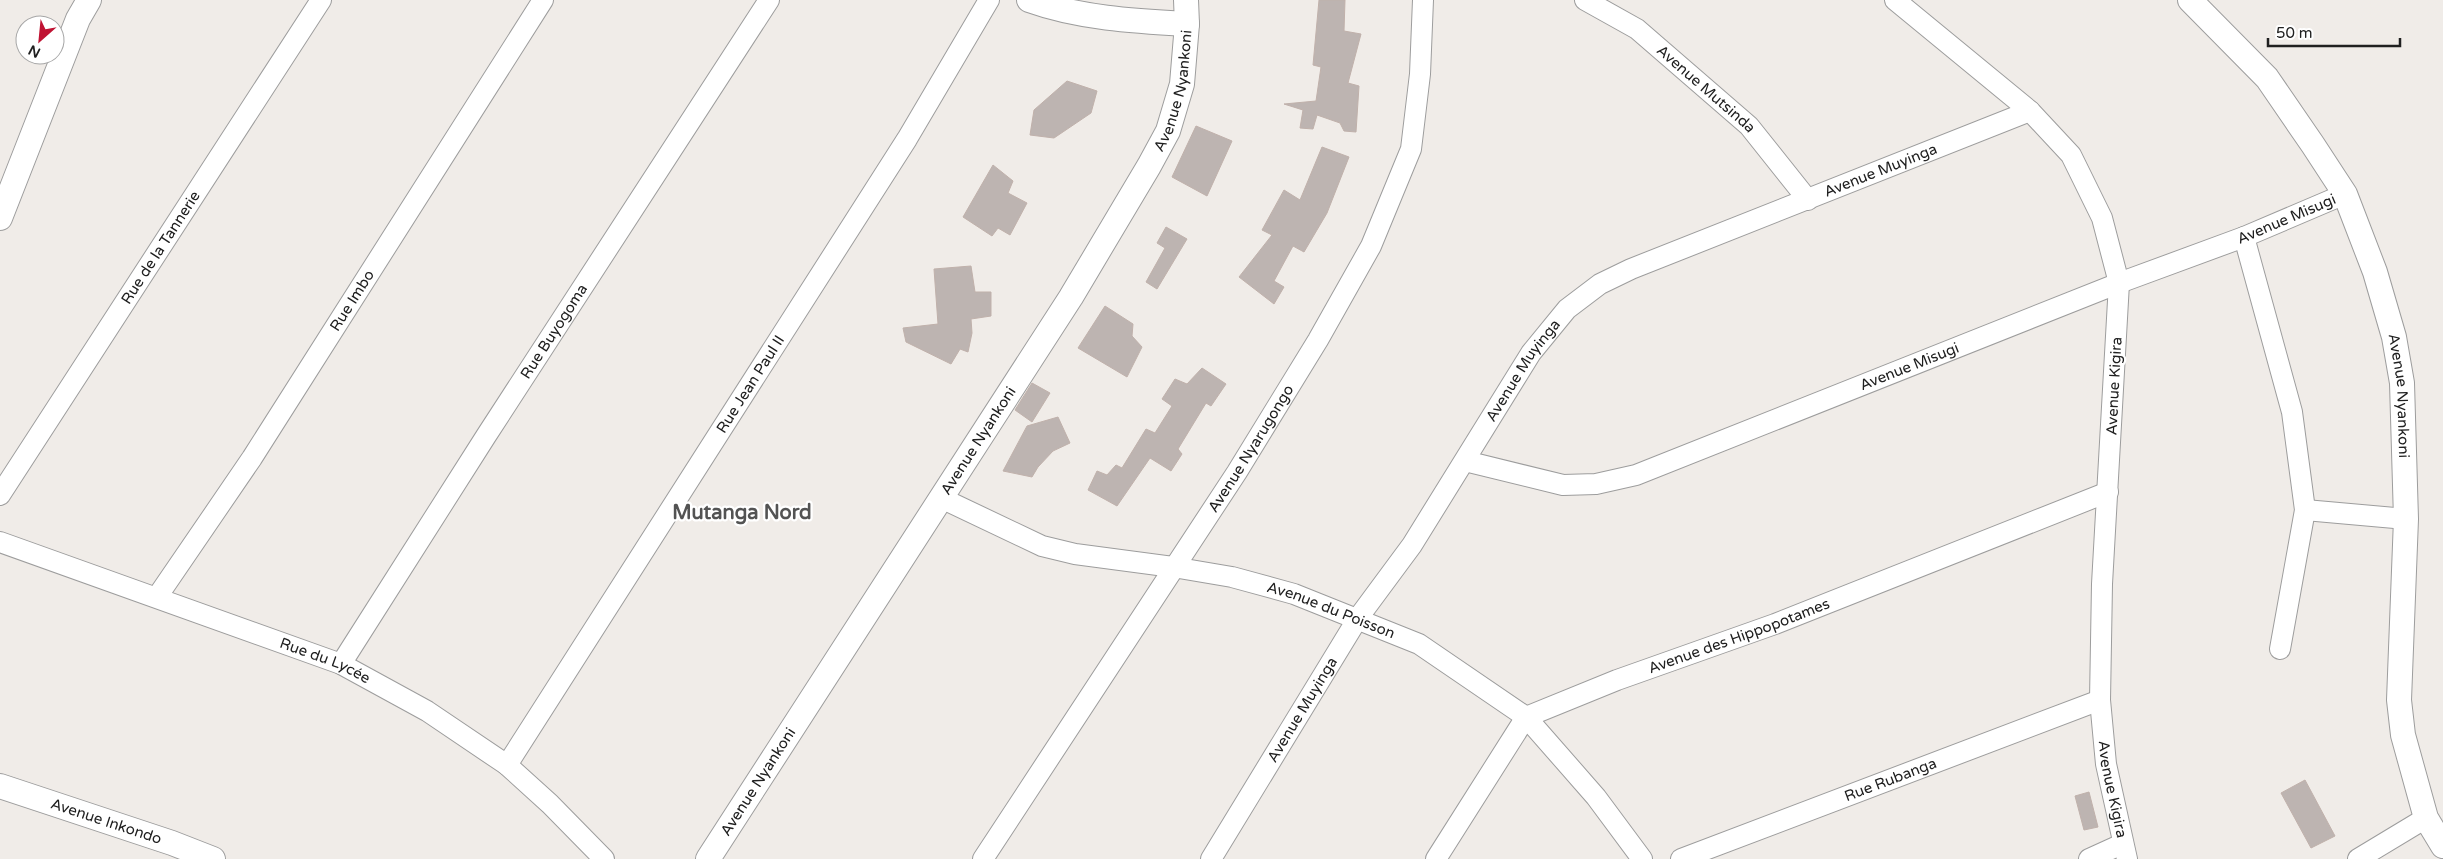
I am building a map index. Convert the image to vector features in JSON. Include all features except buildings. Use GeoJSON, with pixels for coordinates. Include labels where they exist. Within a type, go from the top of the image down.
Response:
{"type":"FeatureCollection","features":[{"type":"Feature","properties":{"kind":"street"},"geometry":{"type":"LineString","coordinates":[[0,218],[78,19],[89,0]]}},
{"type":"Feature","properties":{"kind":"street","name":"Rue de la Tannerie"},"geometry":{"type":"LineString","coordinates":[[0,494],[321,0]]}},
{"type":"Feature","properties":{"kind":"street","name":"Rue Imbo"},"geometry":{"type":"LineString","coordinates":[[157,597],[252,458],[543,0]]}},
{"type":"Feature","properties":{"kind":"street","name":"Rue Buyogoma"},"geometry":{"type":"LineString","coordinates":[[341,664],[481,444],[769,0]]}},
{"type":"Feature","properties":{"kind":"street","name":"Rue Jean Paul II"},"geometry":{"type":"LineString","coordinates":[[507,765],[907,139],[989,0]]}},
{"type":"Feature","properties":{"kind":"street"},"geometry":{"type":"LineString","coordinates":[[1028,0],[1087,15],[1132,21],[1187,24]]}},
{"type":"Feature","properties":{"kind":"street","name":"Avenue Nyankoni"},"geometry":{"type":"LineString","coordinates":[[708,859],[1071,297],[1168,131],[1182,84],[1187,24],[1186,0]]}},
{"type":"Feature","properties":{"kind":"street","name":"Avenue Nyarugongo"},"geometry":{"type":"LineString","coordinates":[[983,859],[1242,464],[1318,340],[1372,246],[1411,149],[1420,74],[1423,0]]}},
{"type":"Feature","properties":{"kind":"street","name":"Avenue Mutsinda"},"geometry":{"type":"LineString","coordinates":[[1585,0],[1637,29],[1749,126],[1808,200]]}},
{"type":"Feature","properties":{"kind":"street","name":"Avenue Kigira"},"geometry":{"type":"LineString","coordinates":[[1895,0],[2030,111],[2071,155],[2102,218],[2119,283],[2102,584],[2100,700],[2106,764],[2125,852]]}},
{"type":"Feature","properties":{"kind":"street","name":"Avenue Nyankoni"},"geometry":{"type":"LineString","coordinates":[[2190,0],[2267,78],[2345,194],[2375,272],[2394,337],[2402,383],[2406,519],[2399,700],[2403,736],[2426,818],[2443,846]]}},
{"type":"Feature","properties":{"kind":"street","name":"Avenue Muyinga"},"geometry":{"type":"LineString","coordinates":[[1211,859],[1358,618],[1412,545],[1531,353],[1567,309],[1600,284],[1630,270],[2030,111]]}},
{"type":"Feature","properties":{"kind":"street","name":"Avenue Misugi"},"geometry":{"type":"LineString","coordinates":[[1465,461],[1564,484],[1596,484],[1636,475],[2119,283],[2244,237],[2345,194]]}},
{"type":"Feature","properties":{"kind":"street"},"geometry":{"type":"LineString","coordinates":[[2244,237],[2290,404],[2305,510],[2280,649]]}},
{"type":"Feature","properties":{"kind":"street","name":"Avenue des Hippopotames"},"geometry":{"type":"LineString","coordinates":[[1526,717],[1617,680],[1775,624],[2108,492]]}},
{"type":"Feature","properties":{"kind":"street","name":"Avenue du Poisson"},"geometry":{"type":"LineString","coordinates":[[941,498],[1042,546],[1075,554],[1232,577],[1294,594],[1419,644],[1526,717],[1596,797],[1642,859]]}},
{"type":"Feature","properties":{"kind":"street"},"geometry":{"type":"LineString","coordinates":[[2305,510],[2406,519]]}},
{"type":"Feature","properties":{"kind":"street","name":"Rue du Lycée"},"geometry":{"type":"LineString","coordinates":[[0,542],[341,664],[427,712],[507,765],[550,804],[604,859]]}},
{"type":"Feature","properties":{"kind":"street","name":"Rue Rubanga"},"geometry":{"type":"LineString","coordinates":[[1681,859],[2100,700]]}},
{"type":"Feature","properties":{"kind":"street"},"geometry":{"type":"LineString","coordinates":[[1436,859],[1526,717]]}},
{"type":"Feature","properties":{"kind":"street","name":"Avenue Inkondo"},"geometry":{"type":"LineString","coordinates":[[0,786],[172,843],[213,859]]}},
{"type":"Feature","properties":{"kind":"street"},"geometry":{"type":"LineString","coordinates":[[2358,859],[2426,818]]}},
{"type":"Feature","properties":{"kind":"street"},"geometry":{"type":"LineString","coordinates":[[2089,859],[2125,852]]}},
{"type":"Feature","properties":{"kind":"district","name":"Mutanga Nord"},"geometry":{"type":"Point","coordinates":[742,512]}}]}
